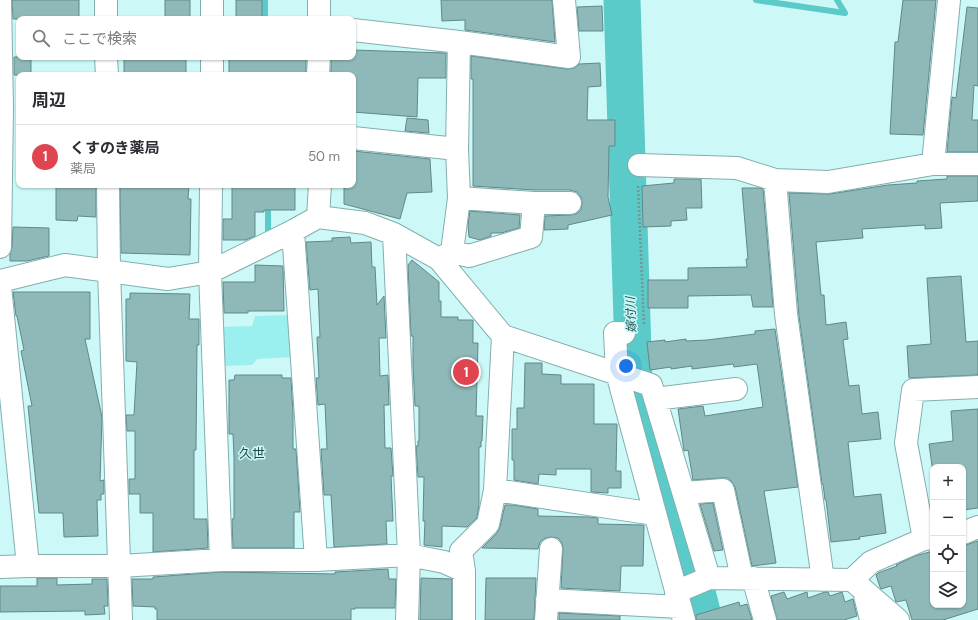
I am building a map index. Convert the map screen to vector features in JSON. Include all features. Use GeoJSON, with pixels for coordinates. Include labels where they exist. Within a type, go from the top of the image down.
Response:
{"type":"FeatureCollection","features":[{"type":"Feature","properties":{"kind":"street"},"geometry":{"type":"LineString","coordinates":[[0,0],[7,108],[0,247]]}},
{"type":"Feature","properties":{"kind":"street"},"geometry":{"type":"LineString","coordinates":[[106,0],[106,16]]}},
{"type":"Feature","properties":{"kind":"street"},"geometry":{"type":"LineString","coordinates":[[212,0],[212,16]]}},
{"type":"Feature","properties":{"kind":"street"},"geometry":{"type":"LineString","coordinates":[[319,16],[320,0]]}},
{"type":"Feature","properties":{"kind":"street"},"geometry":{"type":"LineString","coordinates":[[356,30],[459,42],[569,57],[564,0]]}},
{"type":"Feature","properties":{"kind":"street"},"geometry":{"type":"LineString","coordinates":[[933,164],[949,0]]}},
{"type":"Feature","properties":{"kind":"street"},"geometry":{"type":"LineString","coordinates":[[459,42],[457,149],[459,198],[446,256],[503,336],[617,373],[653,392],[736,389]]}},
{"type":"Feature","properties":{"kind":"street"},"geometry":{"type":"LineString","coordinates":[[106,60],[107,72]]}},
{"type":"Feature","properties":{"kind":"street"},"geometry":{"type":"LineString","coordinates":[[212,60],[212,72]]}},
{"type":"Feature","properties":{"kind":"street"},"geometry":{"type":"LineString","coordinates":[[318,60],[318,72]]}},
{"type":"Feature","properties":{"kind":"street"},"geometry":{"type":"LineString","coordinates":[[356,138],[457,149]]}},
{"type":"Feature","properties":{"kind":"street"},"geometry":{"type":"LineString","coordinates":[[639,165],[737,168],[775,180],[828,182],[933,164],[978,164]]}},
{"type":"Feature","properties":{"kind":"street"},"geometry":{"type":"LineString","coordinates":[[775,180],[786,314],[823,580]]}},
{"type":"Feature","properties":{"kind":"street"},"geometry":{"type":"LineString","coordinates":[[108,188],[109,270],[122,620]]}},
{"type":"Feature","properties":{"kind":"street"},"geometry":{"type":"LineString","coordinates":[[211,188],[210,272],[221,560]]}},
{"type":"Feature","properties":{"kind":"street"},"geometry":{"type":"LineString","coordinates":[[318,217],[320,188]]}},
{"type":"Feature","properties":{"kind":"street"},"geometry":{"type":"LineString","coordinates":[[459,198],[534,203],[570,203]]}},
{"type":"Feature","properties":{"kind":"street"},"geometry":{"type":"LineString","coordinates":[[0,281],[64,265],[168,279],[210,272],[293,232],[318,217],[364,223],[446,256],[469,256],[531,237],[534,203]]}},
{"type":"Feature","properties":{"kind":"street"},"geometry":{"type":"LineString","coordinates":[[293,232],[316,560]]}},
{"type":"Feature","properties":{"kind":"street"},"geometry":{"type":"LineString","coordinates":[[394,234],[409,556],[407,620]]}},
{"type":"Feature","properties":{"kind":"street"},"geometry":{"type":"LineString","coordinates":[[0,286],[28,566]]}},
{"type":"Feature","properties":{"kind":"street"},"geometry":{"type":"LineString","coordinates":[[635,333],[615,333],[617,373],[680,606]]}},
{"type":"Feature","properties":{"kind":"street"},"geometry":{"type":"LineString","coordinates":[[464,620],[464,571],[461,551],[488,524],[496,490],[503,336]]}},
{"type":"Feature","properties":{"kind":"street"},"geometry":{"type":"LineString","coordinates":[[871,620],[858,586],[871,562],[929,539],[906,443],[913,390],[978,387]]}},
{"type":"Feature","properties":{"kind":"street"},"geometry":{"type":"LineString","coordinates":[[653,392],[709,578]]}},
{"type":"Feature","properties":{"kind":"street"},"geometry":{"type":"LineString","coordinates":[[496,490],[655,514]]}},
{"type":"Feature","properties":{"kind":"street"},"geometry":{"type":"LineString","coordinates":[[684,493],[723,490],[747,578],[765,620]]}},
{"type":"Feature","properties":{"kind":"street"},"geometry":{"type":"LineString","coordinates":[[966,532],[978,527]]}},
{"type":"Feature","properties":{"kind":"street"},"geometry":{"type":"LineString","coordinates":[[552,549],[547,610],[680,606],[709,578],[823,580],[858,586],[898,620]]}},
{"type":"Feature","properties":{"kind":"street"},"geometry":{"type":"LineString","coordinates":[[0,567],[120,566],[221,560],[316,560],[409,556],[444,562],[464,571]]}},
{"type":"Feature","properties":{"kind":"path"},"geometry":{"type":"LineString","coordinates":[[635,333],[639,165]]}},
{"type":"Feature","properties":{"kind":"shaded area"},"geometry":{"type":"Polygon","coordinates":[[[289,315],[293,357],[257,359],[252,365],[219,366],[218,327],[252,326],[255,316],[289,315]]]}},
{"type":"Feature","properties":{"kind":"building"},"geometry":{"type":"Polygon","coordinates":[[[12,0],[79,0],[79,16],[16,16],[16,19],[13,19],[12,0]]]}},
{"type":"Feature","properties":{"kind":"building"},"geometry":{"type":"Polygon","coordinates":[[[165,0],[190,0],[190,16],[165,16],[165,0]]]}},
{"type":"Feature","properties":{"kind":"building"},"geometry":{"type":"Polygon","coordinates":[[[236,0],[262,0],[262,16],[236,16],[236,0]]]}},
{"type":"Feature","properties":{"kind":"building"},"geometry":{"type":"Polygon","coordinates":[[[441,0],[552,0],[555,42],[465,30],[465,20],[442,21],[441,0]]]}},
{"type":"Feature","properties":{"kind":"building"},"geometry":{"type":"Polygon","coordinates":[[[903,0],[936,0],[923,135],[890,134],[895,42],[898,42],[903,0]]]}},
{"type":"Feature","properties":{"kind":"building"},"geometry":{"type":"Polygon","coordinates":[[[602,6],[603,31],[579,31],[577,7],[602,6]]]}},
{"type":"Feature","properties":{"kind":"building"},"geometry":{"type":"Polygon","coordinates":[[[967,7],[978,8],[978,86],[974,85],[972,120],[978,120],[978,152],[947,152],[952,97],[956,98],[967,7]]]}},
{"type":"Feature","properties":{"kind":"building"},"geometry":{"type":"Polygon","coordinates":[[[356,50],[446,53],[446,78],[418,78],[417,117],[356,112],[356,72],[331,72],[331,60],[356,60],[356,50]]]}},
{"type":"Feature","properties":{"kind":"building"},"geometry":{"type":"Polygon","coordinates":[[[471,56],[567,69],[574,68],[579,64],[600,63],[601,86],[588,87],[587,120],[615,120],[615,146],[609,146],[608,197],[612,215],[568,225],[568,229],[544,230],[545,216],[576,214],[581,210],[581,197],[577,192],[570,190],[534,190],[473,186],[473,79],[471,79],[471,56]]]}},
{"type":"Feature","properties":{"kind":"building"},"geometry":{"type":"Polygon","coordinates":[[[14,57],[16,57],[16,60],[31,60],[31,72],[16,72],[16,75],[14,75],[14,57]]]}},
{"type":"Feature","properties":{"kind":"building"},"geometry":{"type":"Polygon","coordinates":[[[124,60],[186,60],[186,72],[124,72],[124,60]]]}},
{"type":"Feature","properties":{"kind":"building"},"geometry":{"type":"Polygon","coordinates":[[[229,60],[306,60],[306,72],[229,72],[229,60]]]}},
{"type":"Feature","properties":{"kind":"building"},"geometry":{"type":"Polygon","coordinates":[[[407,118],[428,120],[429,133],[405,131],[407,118]]]}},
{"type":"Feature","properties":{"kind":"building"},"geometry":{"type":"Polygon","coordinates":[[[356,151],[430,159],[432,192],[407,193],[400,219],[344,204],[344,188],[356,188],[356,151]]]}},
{"type":"Feature","properties":{"kind":"building"},"geometry":{"type":"Polygon","coordinates":[[[947,176],[978,176],[978,201],[940,203],[942,228],[925,229],[925,225],[862,229],[863,238],[816,242],[821,295],[824,295],[826,325],[846,322],[848,339],[843,340],[849,386],[859,385],[862,414],[878,412],[881,439],[848,442],[854,497],[881,494],[886,533],[859,537],[860,539],[831,542],[799,316],[789,193],[830,194],[888,185],[917,183],[917,181],[947,179],[947,176]]]}},
{"type":"Feature","properties":{"kind":"building"},"geometry":{"type":"Polygon","coordinates":[[[674,179],[701,179],[702,208],[686,208],[687,220],[671,221],[671,226],[643,227],[642,186],[674,183],[674,179]]]}},
{"type":"Feature","properties":{"kind":"building"},"geometry":{"type":"Polygon","coordinates":[[[56,188],[96,188],[96,217],[78,216],[77,221],[56,220],[56,188]]]}},
{"type":"Feature","properties":{"kind":"building"},"geometry":{"type":"Polygon","coordinates":[[[120,188],[189,188],[188,199],[191,199],[190,255],[121,253],[120,188]]]}},
{"type":"Feature","properties":{"kind":"building"},"geometry":{"type":"Polygon","coordinates":[[[232,188],[295,188],[295,210],[264,210],[264,212],[255,212],[255,236],[246,240],[223,240],[223,219],[232,219],[232,188]]]}},
{"type":"Feature","properties":{"kind":"building"},"geometry":{"type":"Polygon","coordinates":[[[742,188],[763,189],[773,307],[753,307],[751,295],[688,296],[688,308],[648,308],[648,280],[688,280],[688,268],[747,267],[746,259],[748,259],[742,188]]]}},
{"type":"Feature","properties":{"kind":"building"},"geometry":{"type":"Polygon","coordinates":[[[470,211],[520,215],[519,228],[501,233],[491,233],[491,236],[480,240],[469,237],[468,225],[470,211]]]}},
{"type":"Feature","properties":{"kind":"building"},"geometry":{"type":"Polygon","coordinates":[[[13,227],[49,228],[49,256],[27,261],[10,261],[13,227]]]}},
{"type":"Feature","properties":{"kind":"building"},"geometry":{"type":"Polygon","coordinates":[[[350,237],[351,243],[371,242],[372,267],[375,267],[377,305],[384,296],[386,338],[379,338],[380,376],[388,375],[389,405],[384,405],[385,448],[391,448],[393,476],[391,476],[393,521],[386,521],[387,544],[334,547],[331,495],[324,495],[321,449],[327,449],[325,404],[318,405],[316,378],[319,378],[317,337],[320,337],[318,289],[310,290],[306,242],[332,241],[332,238],[350,237]]]}},
{"type":"Feature","properties":{"kind":"building"},"geometry":{"type":"Polygon","coordinates":[[[412,260],[439,282],[441,317],[458,317],[458,320],[473,320],[473,343],[478,343],[476,416],[483,416],[482,441],[481,447],[479,447],[479,504],[477,518],[467,527],[442,526],[442,547],[424,545],[424,477],[418,477],[416,446],[418,446],[419,441],[419,406],[415,406],[413,336],[411,336],[408,265],[412,260]]]}},
{"type":"Feature","properties":{"kind":"building"},"geometry":{"type":"Polygon","coordinates":[[[255,265],[283,266],[284,311],[224,313],[223,282],[255,282],[255,265]]]}},
{"type":"Feature","properties":{"kind":"building"},"geometry":{"type":"Polygon","coordinates":[[[961,276],[966,342],[978,341],[978,375],[909,378],[907,346],[931,344],[927,278],[961,276]]]}},
{"type":"Feature","properties":{"kind":"building"},"geometry":{"type":"Polygon","coordinates":[[[13,292],[90,292],[90,339],[85,339],[102,417],[100,481],[104,480],[104,494],[101,494],[101,500],[97,500],[98,536],[64,537],[63,513],[39,513],[28,406],[32,406],[21,351],[24,350],[16,316],[13,292]]]}},
{"type":"Feature","properties":{"kind":"building"},"geometry":{"type":"Polygon","coordinates":[[[130,293],[190,294],[189,319],[199,319],[199,345],[197,345],[196,450],[194,450],[194,519],[207,519],[208,548],[153,552],[153,513],[140,513],[140,494],[129,494],[129,479],[135,479],[135,431],[127,431],[126,415],[134,415],[137,362],[126,361],[126,299],[130,299],[130,293]]]}},
{"type":"Feature","properties":{"kind":"building"},"geometry":{"type":"Polygon","coordinates":[[[775,329],[798,487],[764,491],[776,563],[752,566],[735,487],[728,478],[693,480],[688,450],[684,451],[678,409],[703,406],[705,416],[763,407],[757,364],[734,367],[733,364],[692,369],[692,366],[671,369],[671,367],[650,370],[647,342],[665,340],[665,342],[686,339],[686,341],[707,340],[755,334],[755,331],[775,329]]]}},
{"type":"Feature","properties":{"kind":"building"},"geometry":{"type":"Polygon","coordinates":[[[525,363],[542,363],[542,374],[561,375],[561,384],[594,384],[594,424],[617,424],[616,471],[621,471],[621,488],[608,488],[608,493],[591,492],[591,469],[556,469],[556,475],[539,474],[538,484],[514,480],[514,460],[512,460],[512,429],[517,429],[517,408],[524,408],[525,363]]]}},
{"type":"Feature","properties":{"kind":"building"},"geometry":{"type":"Polygon","coordinates":[[[235,375],[282,375],[282,378],[291,378],[293,449],[296,449],[300,512],[294,512],[294,548],[233,548],[232,519],[234,519],[234,457],[233,434],[229,434],[229,380],[234,380],[235,375]]]}},
{"type":"Feature","properties":{"kind":"building"},"geometry":{"type":"Polygon","coordinates":[[[978,409],[978,508],[966,510],[966,464],[932,464],[929,444],[953,441],[951,411],[978,409]]]}},
{"type":"Feature","properties":{"kind":"building"},"geometry":{"type":"Polygon","coordinates":[[[713,503],[723,550],[714,551],[700,504],[713,503]]]}},
{"type":"Feature","properties":{"kind":"building"},"geometry":{"type":"Polygon","coordinates":[[[505,505],[538,509],[538,516],[589,517],[598,518],[598,524],[644,525],[643,566],[621,566],[620,591],[561,588],[563,549],[562,543],[558,538],[545,538],[540,542],[538,549],[482,548],[497,533],[500,527],[505,505]]]}},
{"type":"Feature","properties":{"kind":"building"},"geometry":{"type":"Polygon","coordinates":[[[978,541],[978,609],[943,620],[912,620],[906,600],[896,602],[891,586],[881,589],[876,575],[878,573],[897,566],[896,565],[915,556],[930,552],[930,608],[966,608],[966,545],[978,541]]]}},
{"type":"Feature","properties":{"kind":"building"},"geometry":{"type":"Polygon","coordinates":[[[388,569],[389,579],[396,579],[395,608],[351,609],[351,620],[157,620],[157,609],[155,609],[155,607],[133,606],[132,579],[153,579],[153,577],[221,572],[335,574],[335,572],[388,569]]]}},
{"type":"Feature","properties":{"kind":"building"},"geometry":{"type":"Polygon","coordinates":[[[37,578],[57,578],[57,585],[92,584],[92,579],[107,579],[108,606],[104,606],[105,614],[85,615],[85,611],[0,612],[0,586],[37,586],[37,578]]]}},
{"type":"Feature","properties":{"kind":"building"},"geometry":{"type":"Polygon","coordinates":[[[421,578],[452,579],[452,620],[420,620],[421,578]]]}},
{"type":"Feature","properties":{"kind":"building"},"geometry":{"type":"Polygon","coordinates":[[[486,578],[536,578],[534,620],[485,620],[486,578]]]}},
{"type":"Feature","properties":{"kind":"building"},"geometry":{"type":"Polygon","coordinates":[[[784,592],[787,599],[807,592],[808,598],[825,592],[828,592],[830,596],[842,592],[845,602],[853,599],[857,616],[844,620],[777,620],[771,596],[784,592]]]}},
{"type":"Feature","properties":{"kind":"building"},"geometry":{"type":"Polygon","coordinates":[[[739,602],[740,606],[747,604],[752,620],[696,620],[696,615],[739,602]]]}},
{"type":"Feature","properties":{"kind":"building"},"geometry":{"type":"Polygon","coordinates":[[[559,613],[620,616],[620,620],[559,620],[559,613]]]}},
{"type":"Feature","properties":{"kind":"waterway"},"geometry":{"type":"LineString","coordinates":[[265,0],[265,16]]}},
{"type":"Feature","properties":{"kind":"waterway","name":"嫁付川"},"geometry":{"type":"LineString","coordinates":[[622,0],[634,384],[697,592],[704,620]]}},
{"type":"Feature","properties":{"kind":"waterway"},"geometry":{"type":"LineString","coordinates":[[756,0],[845,13],[837,0]]}},
{"type":"Feature","properties":{"kind":"waterway"},"geometry":{"type":"LineString","coordinates":[[268,202],[268,231]]}},
{"type":"Feature","properties":{"kind":"place","name":"くすのき薬局"},"geometry":{"type":"Point","coordinates":[466,372]}},
{"type":"Feature","properties":{"kind":"district","name":"久世"},"geometry":{"type":"Point","coordinates":[252,453]}}]}
